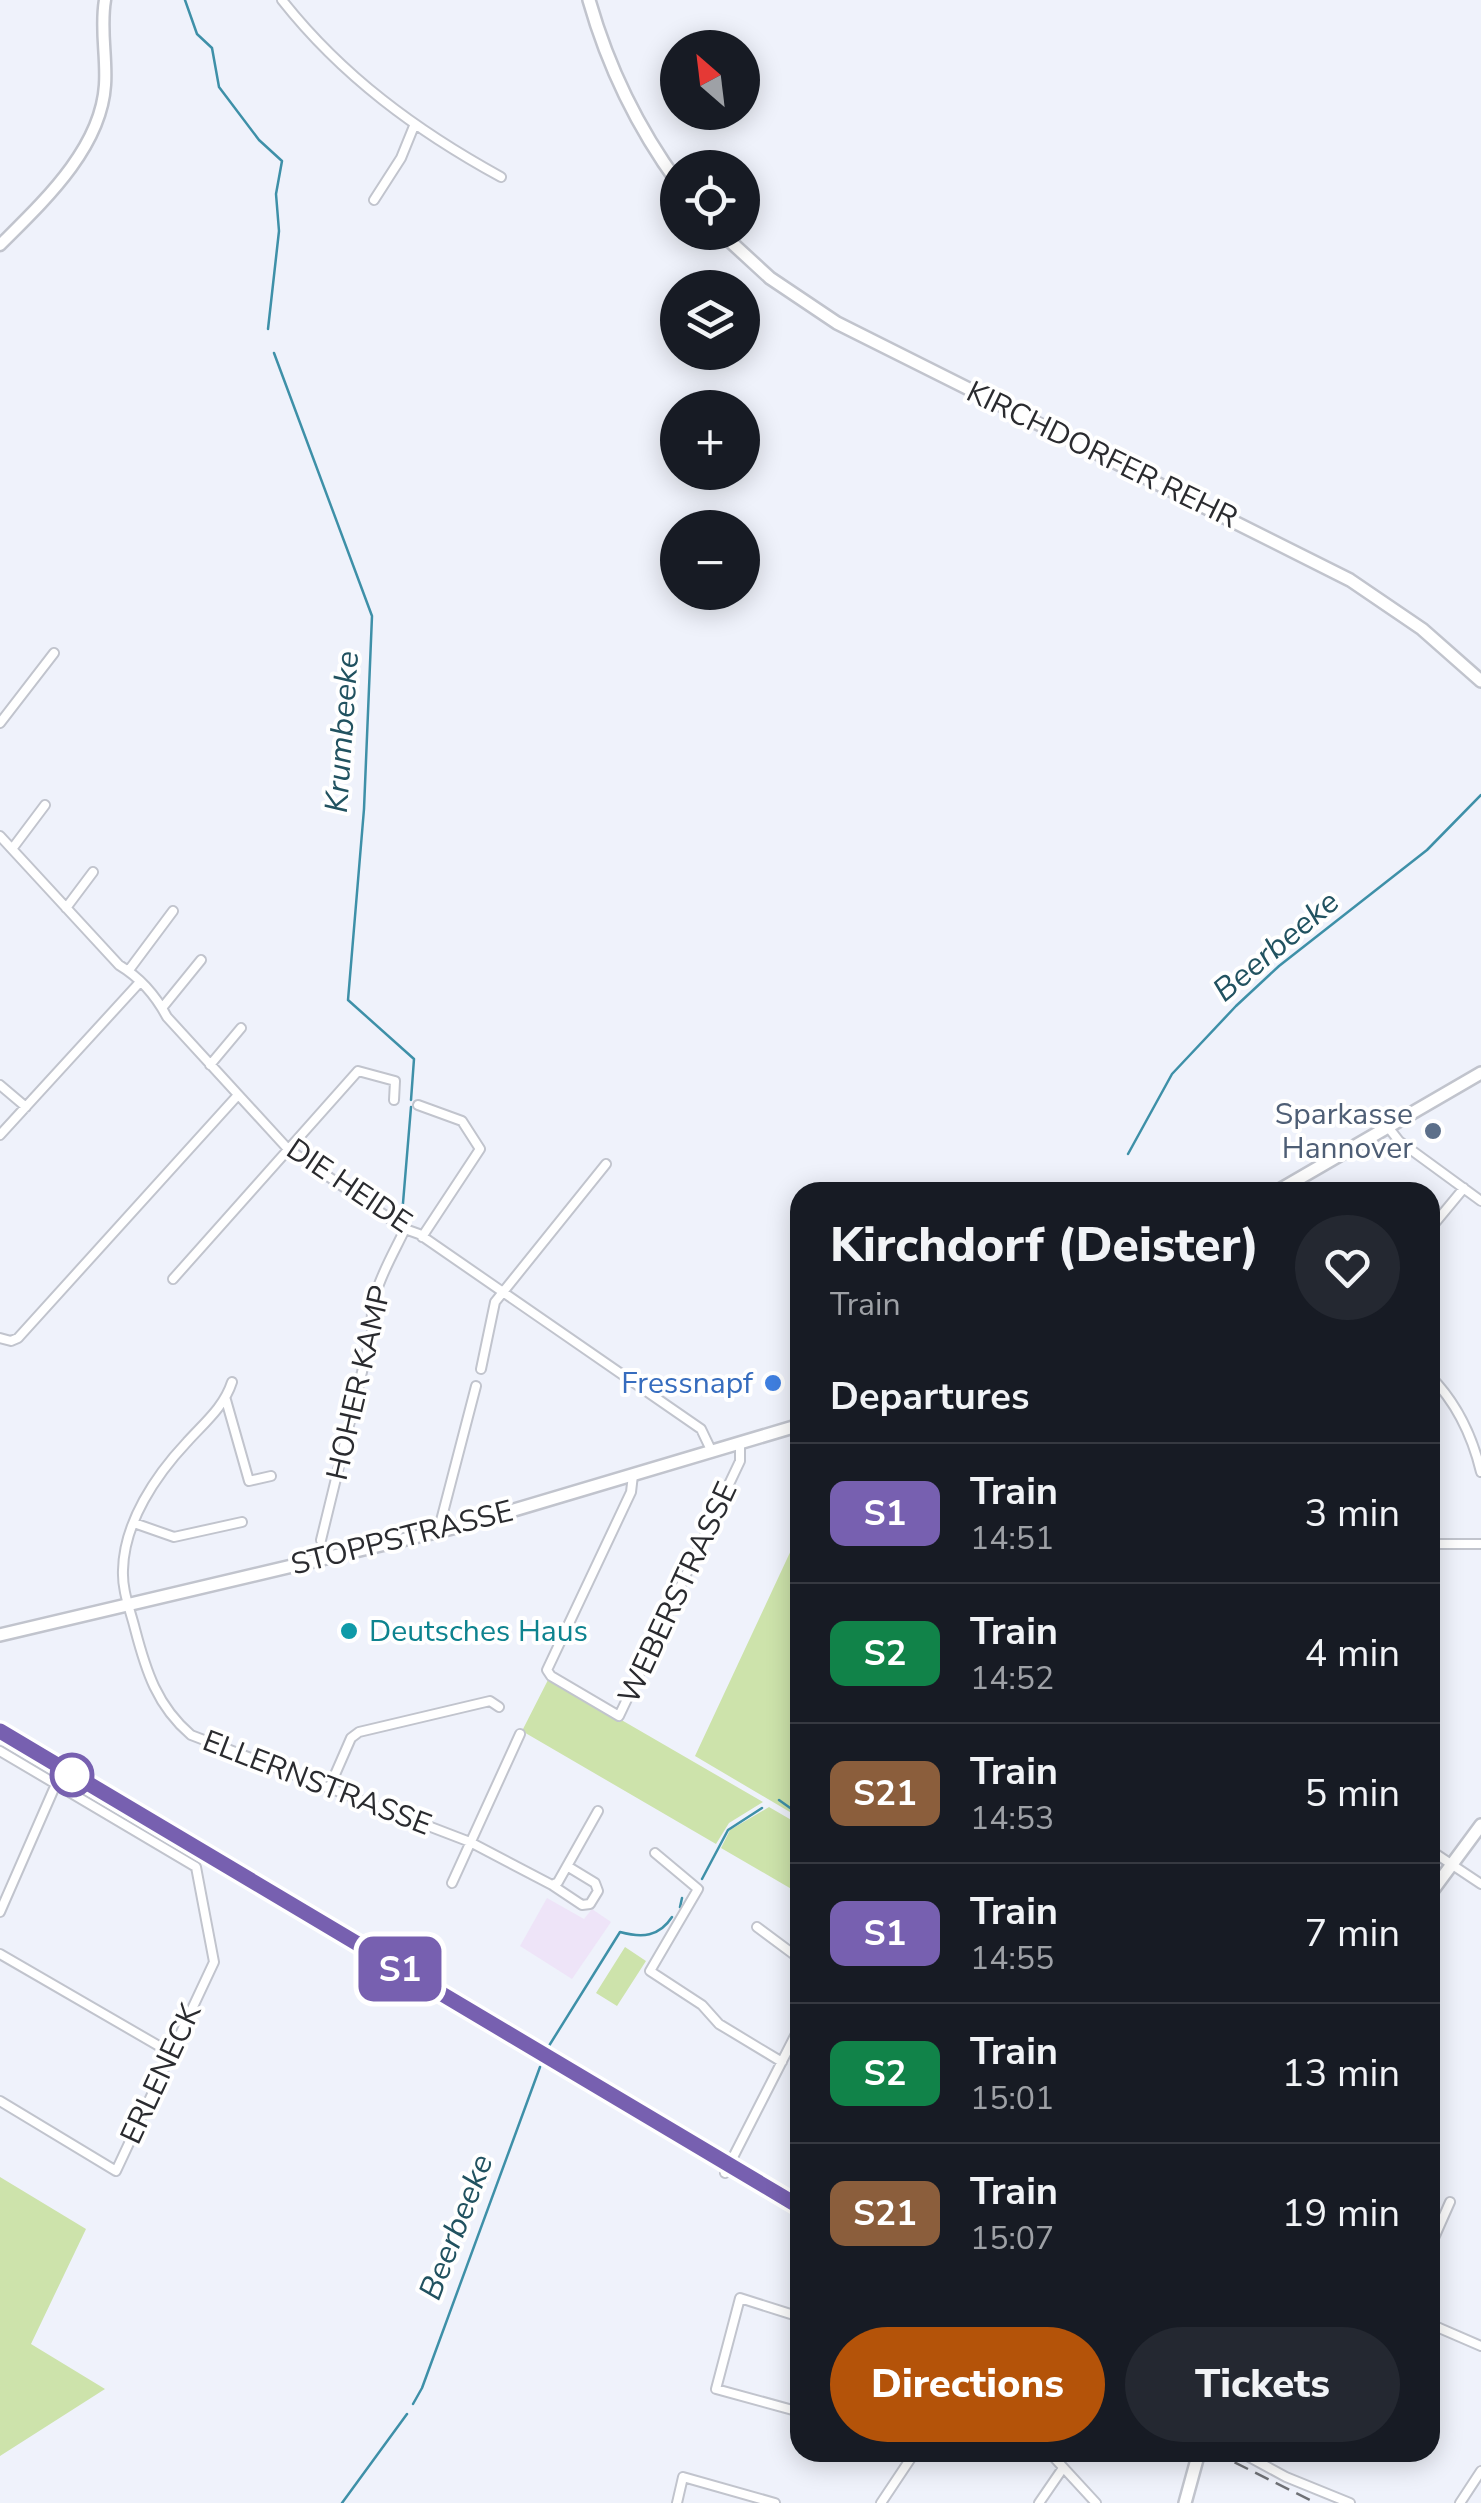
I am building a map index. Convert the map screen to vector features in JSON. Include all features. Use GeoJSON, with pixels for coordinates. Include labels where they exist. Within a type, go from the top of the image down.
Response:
{"type":"FeatureCollection","features":[{"type":"Feature","properties":{"kind":"main road"},"geometry":{"type":"LineString","coordinates":[[589,0],[626,99],[660,154]]}},
{"type":"Feature","properties":{"kind":"main road","name":"KIRCHDORFER REHR"},"geometry":{"type":"LineString","coordinates":[[740,250],[770,278],[837,323],[1350,580],[1422,629],[1481,682]]}},
{"type":"Feature","properties":{"kind":"main road"},"geometry":{"type":"LineString","coordinates":[[1293,1182],[1481,1072]]}},
{"type":"Feature","properties":{"kind":"main road","name":"STOPPSTRASSE"},"geometry":{"type":"LineString","coordinates":[[0,1635],[438,1532],[790,1428]]}},
{"type":"Feature","properties":{"kind":"main road"},"geometry":{"type":"LineString","coordinates":[[1440,1881],[1481,1825]]}},
{"type":"Feature","properties":{"kind":"main road"},"geometry":{"type":"LineString","coordinates":[[1185,2503],[1196,2462]]}},
{"type":"Feature","properties":{"kind":"street"},"geometry":{"type":"LineString","coordinates":[[0,245],[62,178],[98,119],[106,84],[102,18],[105,0]]}},
{"type":"Feature","properties":{"kind":"street"},"geometry":{"type":"LineString","coordinates":[[282,0],[342,67],[414,126],[502,177]]}},
{"type":"Feature","properties":{"kind":"street"},"geometry":{"type":"LineString","coordinates":[[374,200],[401,158],[414,126]]}},
{"type":"Feature","properties":{"kind":"street"},"geometry":{"type":"LineString","coordinates":[[0,723],[54,653]]}},
{"type":"Feature","properties":{"kind":"street"},"geometry":{"type":"LineString","coordinates":[[12,849],[44,805]]}},
{"type":"Feature","properties":{"kind":"street","name":"DIE HEIDE"},"geometry":{"type":"LineString","coordinates":[[0,836],[119,965],[129,970],[288,1149],[701,1428],[712,1452]]}},
{"type":"Feature","properties":{"kind":"street"},"geometry":{"type":"LineString","coordinates":[[66,908],[93,872]]}},
{"type":"Feature","properties":{"kind":"street"},"geometry":{"type":"LineString","coordinates":[[129,970],[172,911]]}},
{"type":"Feature","properties":{"kind":"street"},"geometry":{"type":"LineString","coordinates":[[162,1008],[201,960]]}},
{"type":"Feature","properties":{"kind":"street"},"geometry":{"type":"LineString","coordinates":[[0,1135],[140,982]]}},
{"type":"Feature","properties":{"kind":"street"},"geometry":{"type":"LineString","coordinates":[[210,1065],[241,1028]]}},
{"type":"Feature","properties":{"kind":"street"},"geometry":{"type":"LineString","coordinates":[[173,1280],[358,1072],[395,1081],[394,1100]]}},
{"type":"Feature","properties":{"kind":"street"},"geometry":{"type":"LineString","coordinates":[[0,1085],[26,1107]]}},
{"type":"Feature","properties":{"kind":"street"},"geometry":{"type":"LineString","coordinates":[[0,1353],[1,1338],[18,1338],[238,1095]]}},
{"type":"Feature","properties":{"kind":"street"},"geometry":{"type":"LineString","coordinates":[[418,1105],[462,1121],[480,1148],[422,1236]]}},
{"type":"Feature","properties":{"kind":"street"},"geometry":{"type":"LineString","coordinates":[[1388,1127],[1399,1141],[1481,1201]]}},
{"type":"Feature","properties":{"kind":"street"},"geometry":{"type":"LineString","coordinates":[[474,1161],[487,1168]]}},
{"type":"Feature","properties":{"kind":"street"},"geometry":{"type":"LineString","coordinates":[[481,1369],[495,1302],[501,1292],[606,1164]]}},
{"type":"Feature","properties":{"kind":"street"},"geometry":{"type":"LineString","coordinates":[[1440,1217],[1464,1188]]}},
{"type":"Feature","properties":{"kind":"street","name":"HOHER KAMP"},"geometry":{"type":"LineString","coordinates":[[321,1540],[372,1330],[370,1313],[375,1294],[405,1229]]}},
{"type":"Feature","properties":{"kind":"street"},"geometry":{"type":"LineString","coordinates":[[232,1382],[226,1400],[249,1481],[271,1476]]}},
{"type":"Feature","properties":{"kind":"street"},"geometry":{"type":"LineString","coordinates":[[438,1532],[476,1386]]}},
{"type":"Feature","properties":{"kind":"street"},"geometry":{"type":"LineString","coordinates":[[1440,1388],[1465,1425],[1481,1472]]}},
{"type":"Feature","properties":{"kind":"street","name":"ELLERNSTRASSE"},"geometry":{"type":"LineString","coordinates":[[226,1400],[164,1467],[134,1523],[122,1568],[126,1604],[152,1684],[176,1722],[191,1734],[470,1842],[582,1905],[590,1904],[598,1891],[596,1884],[567,1866]]}},
{"type":"Feature","properties":{"kind":"street","name":"WEBERSTRASSE"},"geometry":{"type":"LineString","coordinates":[[633,1476],[631,1492],[546,1670],[619,1716],[740,1461],[740,1444]]}},
{"type":"Feature","properties":{"kind":"street"},"geometry":{"type":"LineString","coordinates":[[134,1523],[174,1537],[242,1522]]}},
{"type":"Feature","properties":{"kind":"street"},"geometry":{"type":"LineString","coordinates":[[1440,1544],[1481,1544]]}},
{"type":"Feature","properties":{"kind":"street"},"geometry":{"type":"LineString","coordinates":[[330,1786],[352,1738],[359,1732],[490,1701],[499,1707]]}},
{"type":"Feature","properties":{"kind":"street","name":"ELLERNSTRASSE"},"geometry":{"type":"LineString","coordinates":[[452,1882],[520,1734]]}},
{"type":"Feature","properties":{"kind":"street"},"geometry":{"type":"LineString","coordinates":[[0,1752],[56,1784],[0,1912]]}},
{"type":"Feature","properties":{"kind":"street","name":"ERLENECK"},"geometry":{"type":"LineString","coordinates":[[0,2101],[116,2171],[214,1962],[196,1866],[56,1784]]}},
{"type":"Feature","properties":{"kind":"street"},"geometry":{"type":"LineString","coordinates":[[552,1885],[558,1882],[598,1811]]}},
{"type":"Feature","properties":{"kind":"street"},"geometry":{"type":"LineString","coordinates":[[654,1853],[698,1889],[650,1972],[702,2005],[719,2024],[782,2062]]}},
{"type":"Feature","properties":{"kind":"street"},"geometry":{"type":"LineString","coordinates":[[1440,1857],[1481,1884]]}},
{"type":"Feature","properties":{"kind":"street"},"geometry":{"type":"LineString","coordinates":[[757,1927],[790,1952]]}},
{"type":"Feature","properties":{"kind":"street"},"geometry":{"type":"LineString","coordinates":[[0,1954],[171,2053]]}},
{"type":"Feature","properties":{"kind":"street"},"geometry":{"type":"LineString","coordinates":[[725,2173],[790,2046]]}},
{"type":"Feature","properties":{"kind":"street"},"geometry":{"type":"LineString","coordinates":[[1440,2224],[1450,2202]]}},
{"type":"Feature","properties":{"kind":"street"},"geometry":{"type":"LineString","coordinates":[[790,2314],[740,2298],[716,2388],[790,2409]]}},
{"type":"Feature","properties":{"kind":"street"},"geometry":{"type":"LineString","coordinates":[[1440,2328],[1481,2346]]}},
{"type":"Feature","properties":{"kind":"street"},"geometry":{"type":"LineString","coordinates":[[880,2503],[909,2462]]}},
{"type":"Feature","properties":{"kind":"street"},"geometry":{"type":"LineString","coordinates":[[1058,2462],[1096,2503]]}},
{"type":"Feature","properties":{"kind":"street"},"geometry":{"type":"LineString","coordinates":[[1258,2462],[1350,2503]]}},
{"type":"Feature","properties":{"kind":"street"},"geometry":{"type":"LineString","coordinates":[[1039,2503],[1063,2468]]}},
{"type":"Feature","properties":{"kind":"street"},"geometry":{"type":"LineString","coordinates":[[1460,2503],[1481,2471]]}},
{"type":"Feature","properties":{"kind":"street"},"geometry":{"type":"LineString","coordinates":[[676,2503],[683,2478],[775,2503]]}},
{"type":"Feature","properties":{"kind":"shaded area"},"geometry":{"type":"Polygon","coordinates":[[[547,1898],[584,1919],[592,1909],[611,1922],[572,1979],[520,1946],[547,1898]]]}},
{"type":"Feature","properties":{"kind":"green space"},"geometry":{"type":"Polygon","coordinates":[[[790,1552],[790,1812],[695,1756],[790,1552]]]}},
{"type":"Feature","properties":{"kind":"green space"},"geometry":{"type":"Polygon","coordinates":[[[549,1678],[763,1802],[729,1823],[716,1844],[522,1731],[549,1678]]]}},
{"type":"Feature","properties":{"kind":"green space"},"geometry":{"type":"Polygon","coordinates":[[[769,1807],[790,1819],[790,1888],[721,1848],[730,1830],[769,1807]]]}},
{"type":"Feature","properties":{"kind":"green space"},"geometry":{"type":"Polygon","coordinates":[[[625,1947],[646,1961],[617,2006],[596,1993],[625,1947]]]}},
{"type":"Feature","properties":{"kind":"green space"},"geometry":{"type":"Polygon","coordinates":[[[0,2177],[86,2229],[31,2344],[105,2389],[0,2456],[0,2177]]]}},
{"type":"Feature","properties":{"kind":"waterway","name":"Krumbeeke"},"geometry":{"type":"LineString","coordinates":[[185,0],[197,34],[212,48],[219,87],[259,140],[282,161],[276,194],[279,231],[268,329]]}},
{"type":"Feature","properties":{"kind":"waterway","name":"Krumbeeke"},"geometry":{"type":"LineString","coordinates":[[274,353],[372,616],[364,809],[348,1000],[414,1059],[411,1100]]}},
{"type":"Feature","properties":{"kind":"waterway","name":"Beerbeeke"},"geometry":{"type":"LineString","coordinates":[[1128,1154],[1172,1074],[1236,1006],[1279,966],[1427,850],[1481,795]]}},
{"type":"Feature","properties":{"kind":"waterway","name":"Krumbeeke"},"geometry":{"type":"LineString","coordinates":[[402,1215],[411,1107]]}},
{"type":"Feature","properties":{"kind":"waterway","name":"Beerbeeke"},"geometry":{"type":"LineString","coordinates":[[779,1800],[790,1808]]}},
{"type":"Feature","properties":{"kind":"waterway","name":"Beerbeeke"},"geometry":{"type":"LineString","coordinates":[[702,1879],[728,1830],[762,1808]]}},
{"type":"Feature","properties":{"kind":"waterway","name":"Beerbeeke"},"geometry":{"type":"LineString","coordinates":[[680,1907],[682,1898]]}},
{"type":"Feature","properties":{"kind":"waterway","name":"Beerbeeke"},"geometry":{"type":"LineString","coordinates":[[547,2049],[620,1932],[649,1934],[661,1929],[672,1917]]}},
{"type":"Feature","properties":{"kind":"waterway","name":"Beerbeeke"},"geometry":{"type":"LineString","coordinates":[[413,2404],[540,2067]]}},
{"type":"Feature","properties":{"kind":"waterway","name":"Beerbeeke"},"geometry":{"type":"LineString","coordinates":[[342,2503],[407,2414]]}},
{"type":"Feature","properties":{"kind":"railway"},"geometry":{"type":"LineString","coordinates":[[0,1731],[790,2201]]}},
{"type":"Feature","properties":{"kind":"railway"},"geometry":{"type":"LineString","coordinates":[[1234,2462],[1316,2503]]}},
{"type":"Feature","properties":{"kind":"train","name":"S1"},"geometry":{"type":"LineString","coordinates":[[0,1731],[790,2201]]}},
{"type":"Feature","properties":{"kind":"place","name":"Sparkasse Hannover"},"geometry":{"type":"Point","coordinates":[1433,1131]}},
{"type":"Feature","properties":{"kind":"place","name":"Fressnapf"},"geometry":{"type":"Point","coordinates":[773,1383]}},
{"type":"Feature","properties":{"kind":"place","name":"Deutsches Haus"},"geometry":{"type":"Point","coordinates":[349,1631]}}]}
